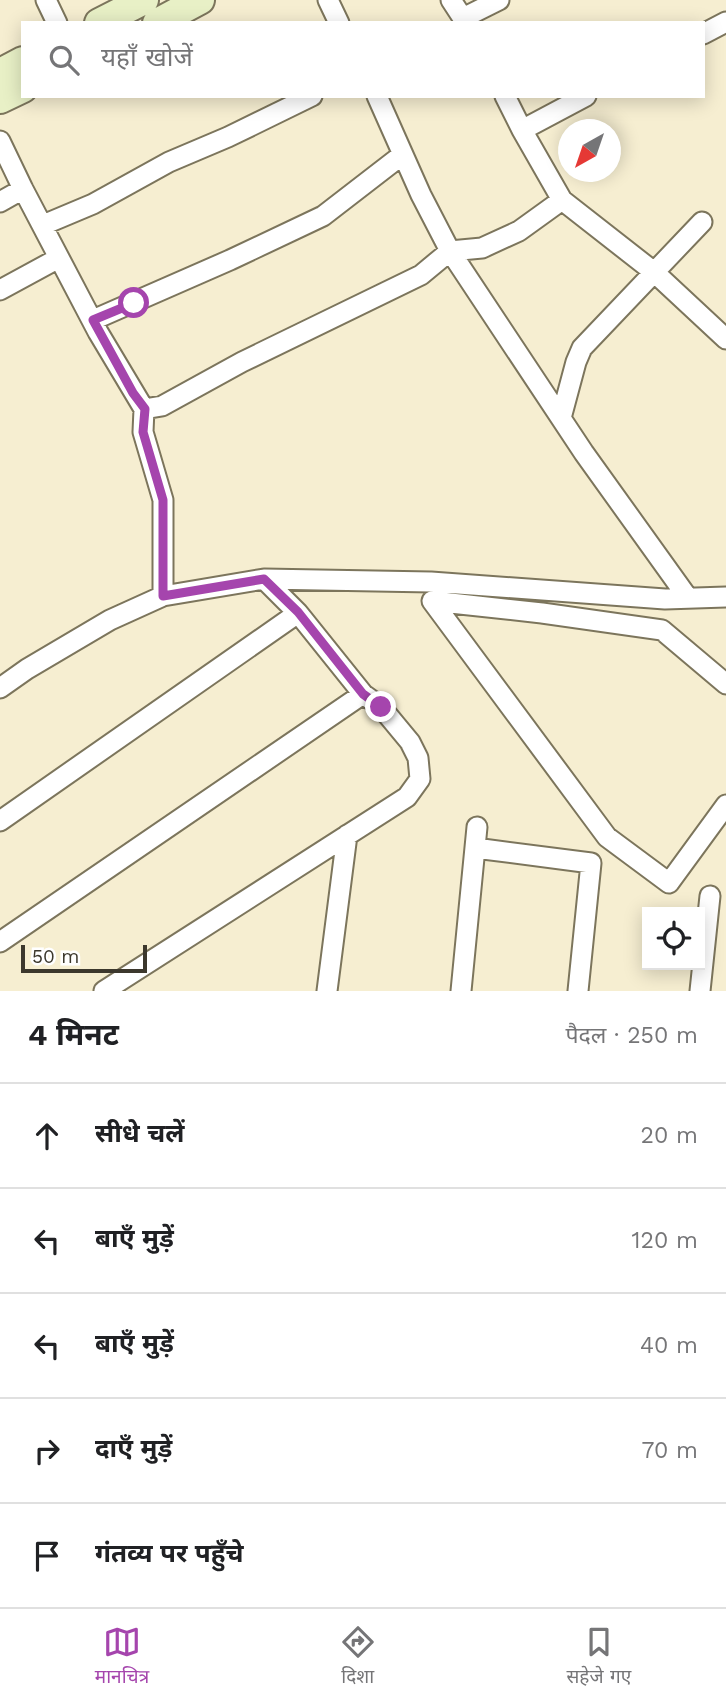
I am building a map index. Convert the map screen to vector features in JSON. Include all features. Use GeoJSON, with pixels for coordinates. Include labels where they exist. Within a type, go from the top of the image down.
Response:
{"type":"FeatureCollection","features":[{"type":"Feature","properties":{"kind":"street"},"geometry":{"type":"LineString","coordinates":[[46,0],[56,21]]}},
{"type":"Feature","properties":{"kind":"street"},"geometry":{"type":"LineString","coordinates":[[103,21],[144,0]]}},
{"type":"Feature","properties":{"kind":"street"},"geometry":{"type":"LineString","coordinates":[[161,21],[200,0]]}},
{"type":"Feature","properties":{"kind":"street"},"geometry":{"type":"LineString","coordinates":[[328,0],[338,21]]}},
{"type":"Feature","properties":{"kind":"street"},"geometry":{"type":"LineString","coordinates":[[451,0],[465,20],[499,0]]}},
{"type":"Feature","properties":{"kind":"street"},"geometry":{"type":"LineString","coordinates":[[705,33],[726,22]]}},
{"type":"Feature","properties":{"kind":"street"},"geometry":{"type":"LineString","coordinates":[[0,73],[21,62]]}},
{"type":"Feature","properties":{"kind":"street"},"geometry":{"type":"LineString","coordinates":[[0,99],[21,89]]}},
{"type":"Feature","properties":{"kind":"street"},"geometry":{"type":"LineString","coordinates":[[43,225],[93,204],[169,162],[308,98]]}},
{"type":"Feature","properties":{"kind":"street"},"geometry":{"type":"LineString","coordinates":[[378,98],[402,155],[450,251],[561,418],[688,598]]}},
{"type":"Feature","properties":{"kind":"street"},"geometry":{"type":"LineString","coordinates":[[506,98],[562,200],[654,272],[726,339]]}},
{"type":"Feature","properties":{"kind":"street"},"geometry":{"type":"LineString","coordinates":[[522,130],[582,98]]}},
{"type":"Feature","properties":{"kind":"street"},"geometry":{"type":"LineString","coordinates":[[0,141],[59,258],[133,393],[145,409],[143,432],[163,500],[163,596]]}},
{"type":"Feature","properties":{"kind":"street"},"geometry":{"type":"LineString","coordinates":[[93,320],[323,216],[402,155]]}},
{"type":"Feature","properties":{"kind":"street"},"geometry":{"type":"LineString","coordinates":[[0,202],[23,189]]}},
{"type":"Feature","properties":{"kind":"street"},"geometry":{"type":"LineString","coordinates":[[145,409],[171,401],[242,362],[421,275],[450,251],[482,248],[519,231],[562,200]]}},
{"type":"Feature","properties":{"kind":"street"},"geometry":{"type":"LineString","coordinates":[[561,418],[582,348],[702,222]]}},
{"type":"Feature","properties":{"kind":"street"},"geometry":{"type":"LineString","coordinates":[[0,290],[59,258]]}},
{"type":"Feature","properties":{"kind":"street"},"geometry":{"type":"LineString","coordinates":[[104,991],[407,797],[420,779],[418,758],[410,742],[381,707],[363,694],[298,612],[264,579]]}},
{"type":"Feature","properties":{"kind":"street"},"geometry":{"type":"LineString","coordinates":[[0,688],[110,620],[163,596],[264,579],[431,582],[665,598],[726,597]]}},
{"type":"Feature","properties":{"kind":"street"},"geometry":{"type":"LineString","coordinates":[[542,589],[542,613]]}},
{"type":"Feature","properties":{"kind":"street"},"geometry":{"type":"LineString","coordinates":[[726,684],[662,630],[432,601],[607,837],[669,883],[726,805]]}},
{"type":"Feature","properties":{"kind":"street"},"geometry":{"type":"LineString","coordinates":[[0,821],[298,612]]}},
{"type":"Feature","properties":{"kind":"street"},"geometry":{"type":"LineString","coordinates":[[0,942],[363,694]]}},
{"type":"Feature","properties":{"kind":"street"},"geometry":{"type":"LineString","coordinates":[[461,991],[477,827]]}},
{"type":"Feature","properties":{"kind":"street"},"geometry":{"type":"LineString","coordinates":[[327,991],[347,835]]}},
{"type":"Feature","properties":{"kind":"street"},"geometry":{"type":"LineString","coordinates":[[475,848],[590,863],[578,991]]}},
{"type":"Feature","properties":{"kind":"street"},"geometry":{"type":"LineString","coordinates":[[700,991],[710,896]]}},
{"type":"Feature","properties":{"kind":"route"},"geometry":{"type":"LineString","coordinates":[[134,303],[93,320],[133,393],[145,409],[143,432],[163,500],[163,596],[264,579],[298,612],[363,694],[381,707]]}}]}
